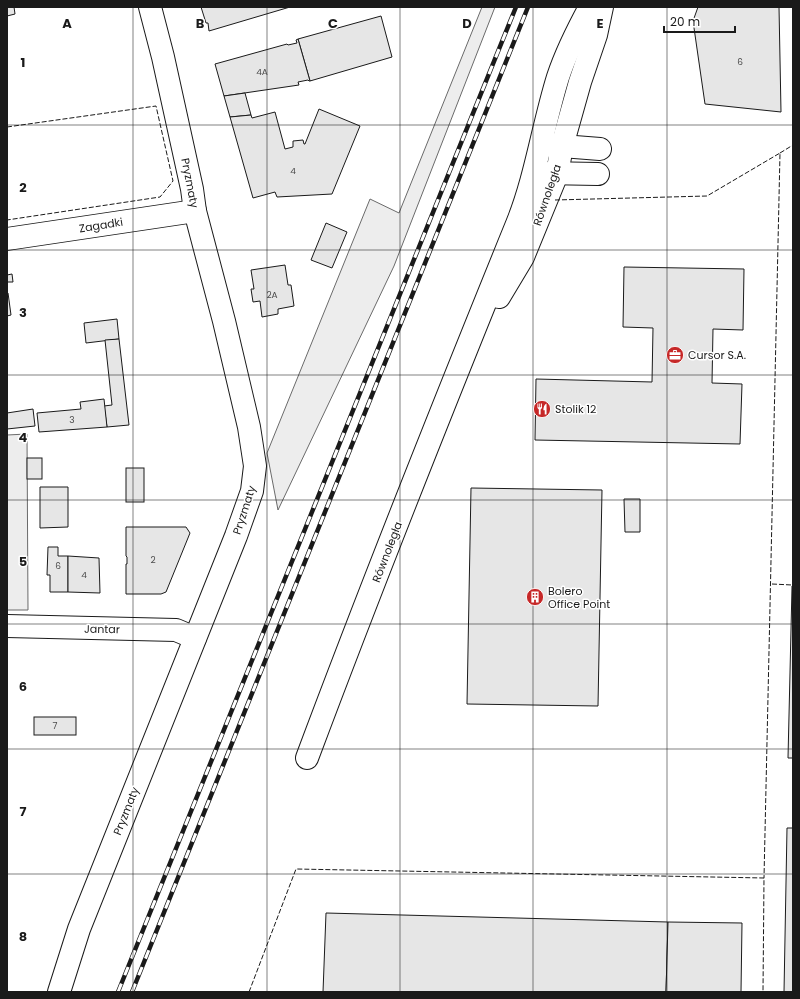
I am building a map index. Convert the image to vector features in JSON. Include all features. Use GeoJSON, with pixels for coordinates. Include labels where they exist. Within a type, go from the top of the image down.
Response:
{"type":"FeatureCollection","features":[{"type":"Feature","properties":{"kind":"street","name":"Pryzmaty"},"geometry":{"type":"LineString","coordinates":[[59,992],[79,929],[236,536],[252,491],[255,466],[249,427],[224,321],[195,211],[192,189],[163,57],[150,7]]}},
{"type":"Feature","properties":{"kind":"street","name":"Równoległa"},"geometry":{"type":"LineString","coordinates":[[307,758],[338,675],[467,347],[518,222],[559,75],[579,28],[590,7]]}},
{"type":"Feature","properties":{"kind":"street","name":"Równoległa"},"geometry":{"type":"LineString","coordinates":[[467,347],[523,257],[557,174],[562,146],[580,82],[596,35],[602,7]]}},
{"type":"Feature","properties":{"kind":"street"},"geometry":{"type":"LineString","coordinates":[[540,145],[600,149]]}},
{"type":"Feature","properties":{"kind":"street"},"geometry":{"type":"LineString","coordinates":[[533,172],[557,174],[598,174]]}},
{"type":"Feature","properties":{"kind":"street","name":"Zagadki"},"geometry":{"type":"LineString","coordinates":[[7,239],[195,211]]}},
{"type":"Feature","properties":{"kind":"street","name":"Jantar"},"geometry":{"type":"LineString","coordinates":[[7,626],[176,630],[195,638]]}},
{"type":"Feature","properties":{"kind":"shaded area"},"geometry":{"type":"Polygon","coordinates":[[[482,7],[495,7],[394,266],[278,510],[267,453],[370,199],[399,213],[482,7]]]}},
{"type":"Feature","properties":{"kind":"shaded area"},"geometry":{"type":"Polygon","coordinates":[[[27,434],[28,610],[7,610],[7,435],[27,434]]]}},
{"type":"Feature","properties":{"kind":"building"},"geometry":{"type":"Polygon","coordinates":[[[7,7],[14,7],[15,14],[7,16],[7,7]]]}},
{"type":"Feature","properties":{"kind":"building"},"geometry":{"type":"Polygon","coordinates":[[[201,7],[290,7],[209,31],[208,23],[206,23],[201,7]]]}},
{"type":"Feature","properties":{"kind":"building"},"geometry":{"type":"Polygon","coordinates":[[[698,7],[779,7],[781,112],[705,104],[693,21],[698,7]]]}},
{"type":"Feature","properties":{"kind":"building"},"geometry":{"type":"Polygon","coordinates":[[[381,16],[392,57],[310,81],[298,39],[381,16]]]}},
{"type":"Feature","properties":{"kind":"building"},"geometry":{"type":"Polygon","coordinates":[[[298,39],[310,81],[298,82],[299,85],[224,96],[215,64],[287,44],[297,43],[296,40],[298,39]]]}},
{"type":"Feature","properties":{"kind":"building"},"geometry":{"type":"Polygon","coordinates":[[[245,93],[251,115],[230,117],[224,96],[245,93]]]}},
{"type":"Feature","properties":{"kind":"building"},"geometry":{"type":"Polygon","coordinates":[[[319,109],[360,126],[332,194],[277,197],[275,192],[253,198],[230,117],[251,115],[252,118],[275,112],[285,149],[293,147],[293,141],[303,140],[305,144],[319,109]]]}},
{"type":"Feature","properties":{"kind":"building"},"geometry":{"type":"Polygon","coordinates":[[[326,223],[347,232],[332,268],[311,260],[326,223]]]}},
{"type":"Feature","properties":{"kind":"building"},"geometry":{"type":"Polygon","coordinates":[[[285,265],[288,285],[291,285],[294,306],[278,309],[278,314],[262,317],[260,301],[253,302],[251,289],[254,289],[251,270],[285,265]]]}},
{"type":"Feature","properties":{"kind":"building"},"geometry":{"type":"Polygon","coordinates":[[[624,267],[744,269],[743,330],[713,329],[712,383],[742,384],[740,444],[535,440],[536,379],[652,382],[653,328],[623,327],[624,267]]]}},
{"type":"Feature","properties":{"kind":"building"},"geometry":{"type":"Polygon","coordinates":[[[12,274],[13,282],[7,282],[7,275],[12,274]]]}},
{"type":"Feature","properties":{"kind":"building"},"geometry":{"type":"Polygon","coordinates":[[[7,293],[11,315],[7,316],[7,293]]]}},
{"type":"Feature","properties":{"kind":"building"},"geometry":{"type":"Polygon","coordinates":[[[117,319],[119,339],[86,343],[84,323],[117,319]]]}},
{"type":"Feature","properties":{"kind":"building"},"geometry":{"type":"Polygon","coordinates":[[[119,339],[129,425],[107,427],[104,406],[112,405],[105,340],[119,339]]]}},
{"type":"Feature","properties":{"kind":"building"},"geometry":{"type":"Polygon","coordinates":[[[104,399],[107,427],[39,432],[37,413],[81,409],[80,402],[104,399]]]}},
{"type":"Feature","properties":{"kind":"building"},"geometry":{"type":"Polygon","coordinates":[[[33,409],[35,426],[7,429],[7,413],[33,409]]]}},
{"type":"Feature","properties":{"kind":"building"},"geometry":{"type":"Polygon","coordinates":[[[27,458],[42,458],[42,479],[27,479],[27,458]]]}},
{"type":"Feature","properties":{"kind":"building"},"geometry":{"type":"Polygon","coordinates":[[[126,468],[144,468],[144,502],[126,502],[126,468]]]}},
{"type":"Feature","properties":{"kind":"building"},"geometry":{"type":"Polygon","coordinates":[[[40,487],[68,487],[68,527],[40,528],[40,487]]]}},
{"type":"Feature","properties":{"kind":"building","name":"Bolero Office Point"},"geometry":{"type":"Polygon","coordinates":[[[471,488],[602,490],[598,706],[467,704],[471,488]]]}},
{"type":"Feature","properties":{"kind":"building"},"geometry":{"type":"Polygon","coordinates":[[[624,499],[640,499],[640,532],[625,532],[624,499]]]}},
{"type":"Feature","properties":{"kind":"building"},"geometry":{"type":"Polygon","coordinates":[[[126,527],[186,527],[190,533],[166,592],[161,594],[126,594],[126,527]]]}},
{"type":"Feature","properties":{"kind":"building"},"geometry":{"type":"Polygon","coordinates":[[[48,547],[58,547],[58,556],[68,556],[68,592],[50,592],[50,575],[47,575],[48,547]]]}},
{"type":"Feature","properties":{"kind":"building"},"geometry":{"type":"Polygon","coordinates":[[[68,556],[99,558],[100,593],[68,592],[68,556]]]}},
{"type":"Feature","properties":{"kind":"building"},"geometry":{"type":"Polygon","coordinates":[[[792,587],[793,758],[788,758],[792,587]]]}},
{"type":"Feature","properties":{"kind":"building"},"geometry":{"type":"Polygon","coordinates":[[[34,717],[76,717],[76,735],[34,735],[34,717]]]}},
{"type":"Feature","properties":{"kind":"building"},"geometry":{"type":"Polygon","coordinates":[[[787,828],[793,828],[793,992],[784,992],[787,828]]]}},
{"type":"Feature","properties":{"kind":"building"},"geometry":{"type":"Polygon","coordinates":[[[326,913],[668,922],[666,992],[323,992],[326,913]]]}},
{"type":"Feature","properties":{"kind":"building"},"geometry":{"type":"Polygon","coordinates":[[[668,922],[742,923],[741,992],[666,992],[668,922]]]}},
{"type":"Feature","properties":{"kind":"railway"},"geometry":{"type":"LineString","coordinates":[[118,992],[516,7]]}},
{"type":"Feature","properties":{"kind":"railway"},"geometry":{"type":"LineString","coordinates":[[132,992],[528,7]]}},
{"type":"Feature","properties":{"kind":"fence"},"geometry":{"type":"LineString","coordinates":[[7,127],[156,106],[173,181],[160,197],[7,220]]}},
{"type":"Feature","properties":{"kind":"fence"},"geometry":{"type":"LineString","coordinates":[[780,153],[793,145]]}},
{"type":"Feature","properties":{"kind":"fence"},"geometry":{"type":"LineString","coordinates":[[555,200],[707,196],[780,153],[764,878]]}},
{"type":"Feature","properties":{"kind":"fence"},"geometry":{"type":"LineString","coordinates":[[772,584],[792,585],[792,587]]}},
{"type":"Feature","properties":{"kind":"fence"},"geometry":{"type":"LineString","coordinates":[[249,992],[296,869],[764,878],[763,992]]}},
{"type":"Feature","properties":{"kind":"place","name":"Cursor S.A."},"geometry":{"type":"Point","coordinates":[675,355]}},
{"type":"Feature","properties":{"kind":"place","name":"Stolik 12"},"geometry":{"type":"Point","coordinates":[542,409]}},
{"type":"Feature","properties":{"kind":"place","name":"Bolero Office Point"},"geometry":{"type":"Point","coordinates":[535,597]}}]}
